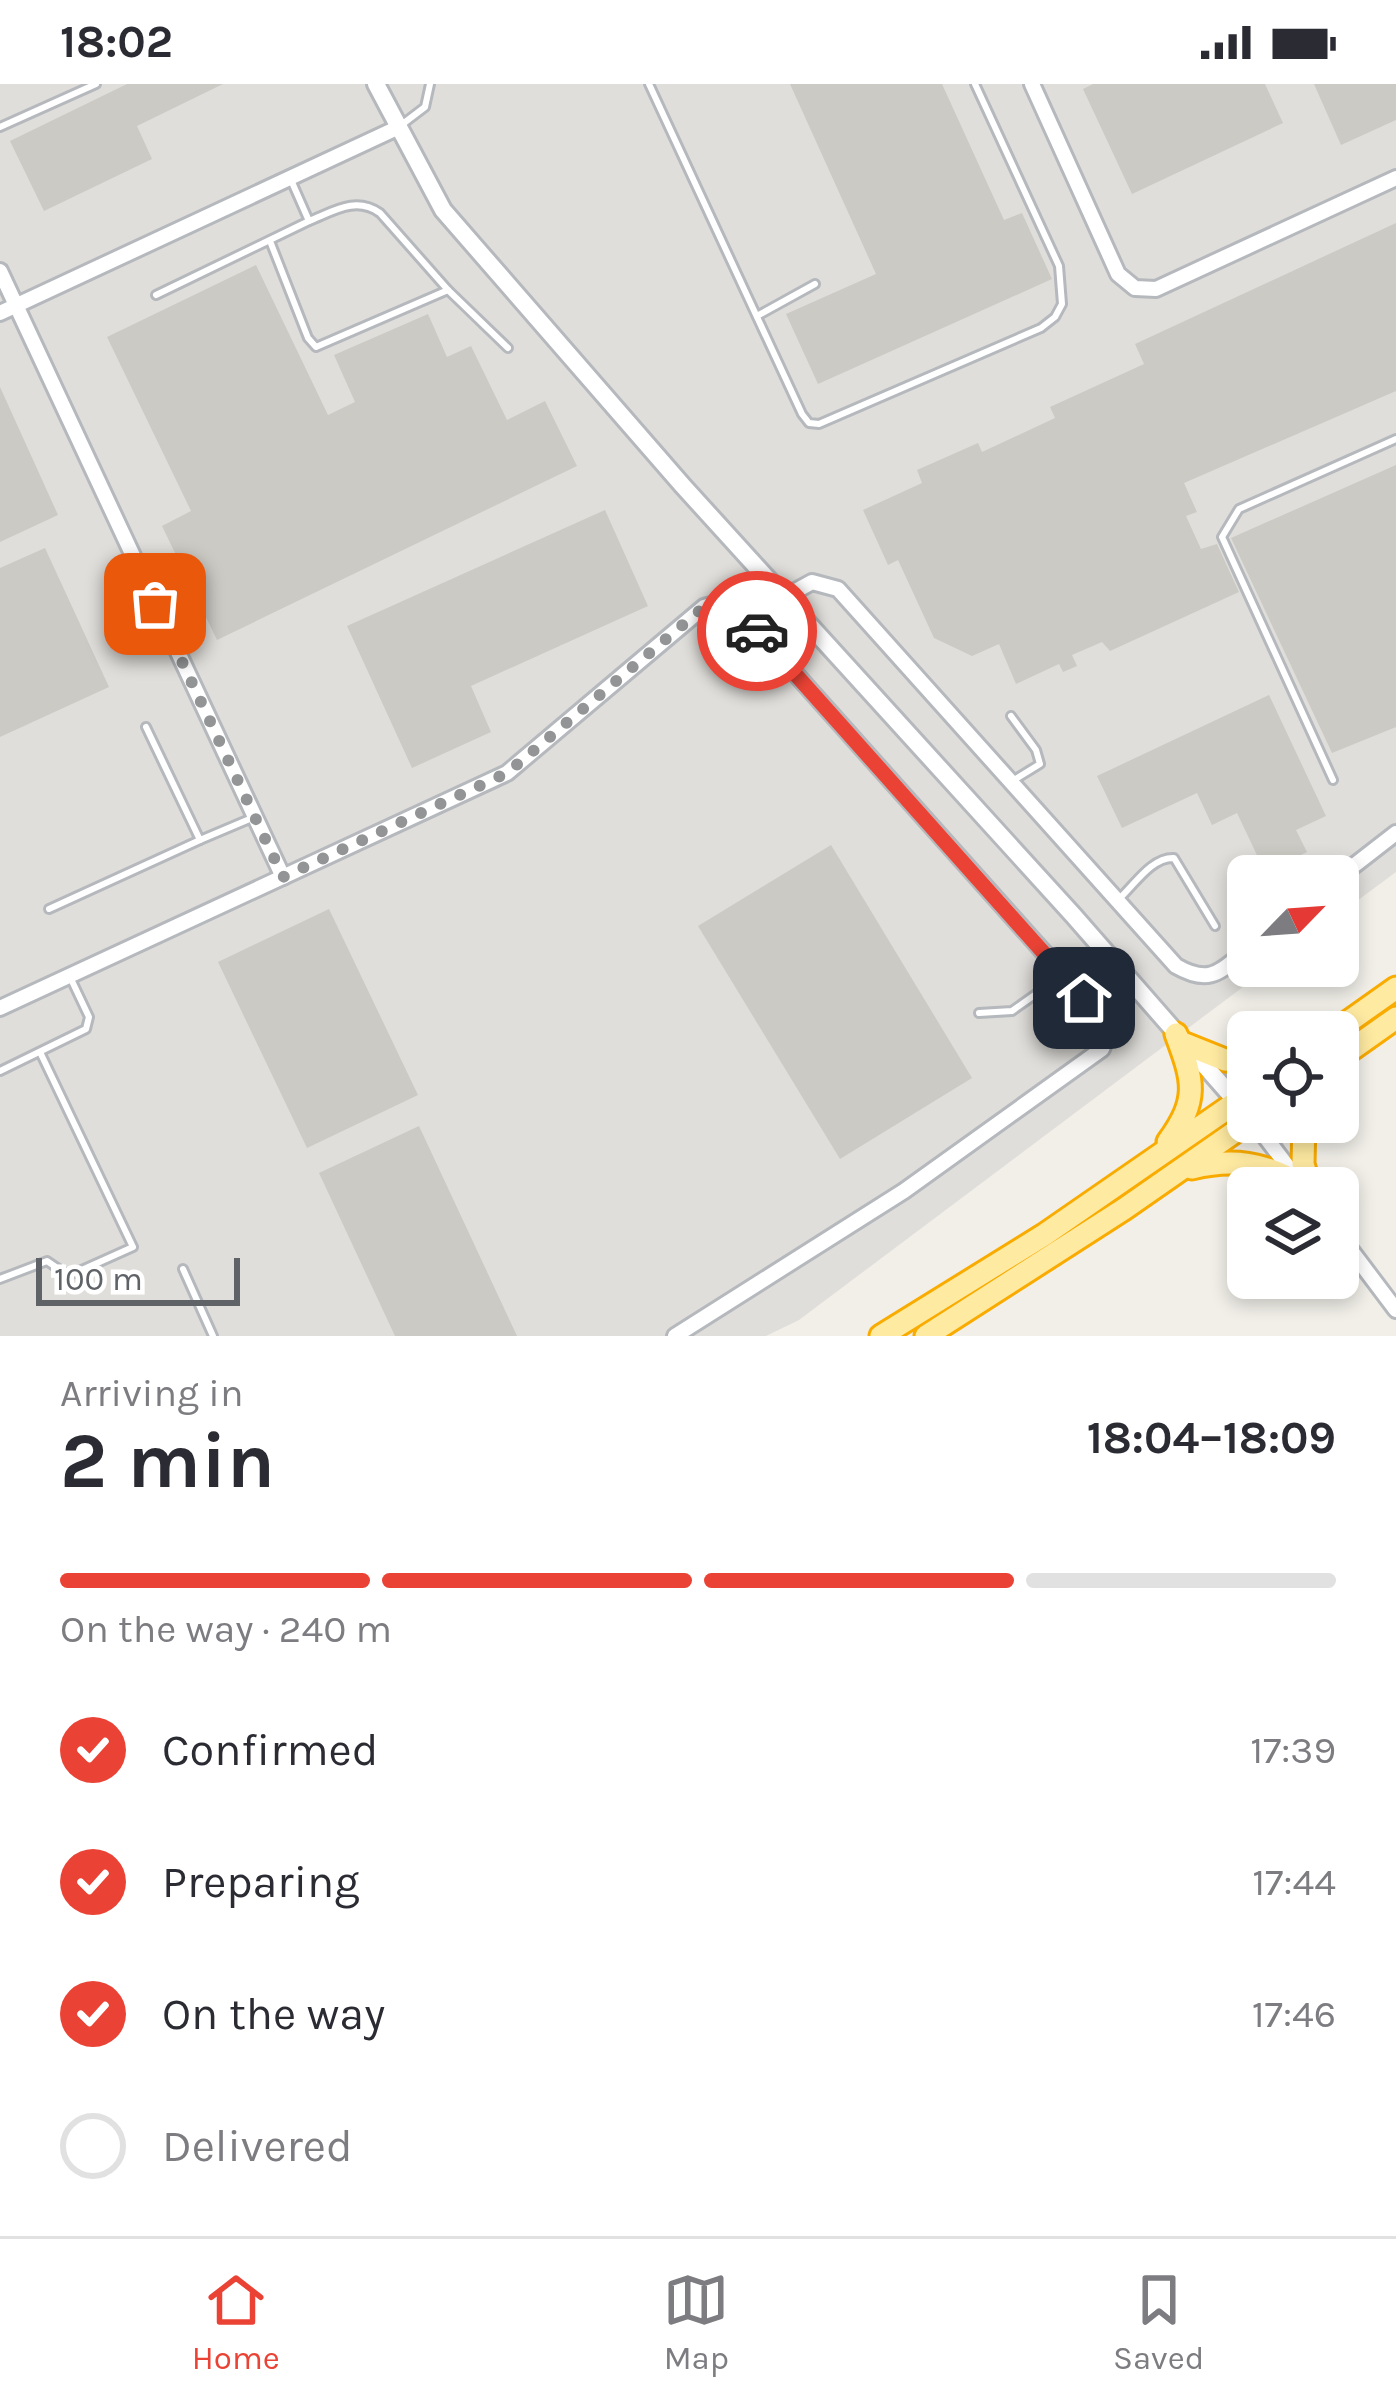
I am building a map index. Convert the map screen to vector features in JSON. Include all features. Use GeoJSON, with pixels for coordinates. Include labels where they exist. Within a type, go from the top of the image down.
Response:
{"type":"FeatureCollection","features":[{"type":"Feature","properties":{"kind":"highway"},"geometry":{"type":"LineString","coordinates":[[1359,1014],[1396,988]]}},
{"type":"Feature","properties":{"kind":"highway"},"geometry":{"type":"LineString","coordinates":[[1359,1045],[1396,1018]]}},
{"type":"Feature","properties":{"kind":"highway"},"geometry":{"type":"LineString","coordinates":[[1181,1039],[1227,1060]]}},
{"type":"Feature","properties":{"kind":"highway"},"geometry":{"type":"LineString","coordinates":[[1157,1157],[1191,1105],[1181,1039]]}},
{"type":"Feature","properties":{"kind":"highway"},"geometry":{"type":"LineString","coordinates":[[881,1336],[1157,1157],[1227,1121]]}},
{"type":"Feature","properties":{"kind":"highway"},"geometry":{"type":"LineString","coordinates":[[926,1336],[1172,1176],[1227,1128]]}},
{"type":"Feature","properties":{"kind":"highway"},"geometry":{"type":"LineString","coordinates":[[1172,1176],[1216,1162],[1264,1167]]}},
{"type":"Feature","properties":{"kind":"street"},"geometry":{"type":"LineString","coordinates":[[376,84],[442,209],[783,598],[1227,1089]]}},
{"type":"Feature","properties":{"kind":"street"},"geometry":{"type":"LineString","coordinates":[[1032,84],[1118,274],[1135,287],[1156,290],[1396,178]]}},
{"type":"Feature","properties":{"kind":"street"},"geometry":{"type":"LineString","coordinates":[[0,313],[397,128]]}},
{"type":"Feature","properties":{"kind":"street"},"geometry":{"type":"LineString","coordinates":[[0,271],[283,877]]}},
{"type":"Feature","properties":{"kind":"street"},"geometry":{"type":"LineString","coordinates":[[783,598],[812,582],[838,589],[1176,966],[1195,976],[1215,976],[1227,966]]}},
{"type":"Feature","properties":{"kind":"street"},"geometry":{"type":"LineString","coordinates":[[0,1008],[507,773],[704,607],[722,602],[736,607],[1105,1021],[1107,1036],[1102,1049],[904,1191],[675,1336]]}},
{"type":"Feature","properties":{"kind":"street"},"geometry":{"type":"LineString","coordinates":[[1359,862],[1396,833]]}},
{"type":"Feature","properties":{"kind":"street"},"geometry":{"type":"LineString","coordinates":[[1359,1261],[1396,1310]]}},
{"type":"Feature","properties":{"kind":"lane"},"geometry":{"type":"LineString","coordinates":[[0,127],[96,84]]}},
{"type":"Feature","properties":{"kind":"lane"},"geometry":{"type":"LineString","coordinates":[[397,128],[425,107],[430,84]]}},
{"type":"Feature","properties":{"kind":"lane"},"geometry":{"type":"LineString","coordinates":[[649,84],[802,414],[809,423],[819,424],[1041,328],[1062,304],[1059,266],[975,84]]}},
{"type":"Feature","properties":{"kind":"lane"},"geometry":{"type":"LineString","coordinates":[[290,178],[309,221]]}},
{"type":"Feature","properties":{"kind":"lane"},"geometry":{"type":"LineString","coordinates":[[156,295],[309,221],[353,204],[370,206],[508,348]]}},
{"type":"Feature","properties":{"kind":"lane"},"geometry":{"type":"LineString","coordinates":[[270,241],[308,338],[316,347],[448,290]]}},
{"type":"Feature","properties":{"kind":"lane"},"geometry":{"type":"LineString","coordinates":[[757,316],[815,284]]}},
{"type":"Feature","properties":{"kind":"lane"},"geometry":{"type":"LineString","coordinates":[[1333,780],[1222,537],[1239,509],[1396,439]]}},
{"type":"Feature","properties":{"kind":"lane"},"geometry":{"type":"LineString","coordinates":[[1011,716],[1036,750],[1040,764],[1011,782]]}},
{"type":"Feature","properties":{"kind":"lane"},"geometry":{"type":"LineString","coordinates":[[146,727],[200,840]]}},
{"type":"Feature","properties":{"kind":"lane"},"geometry":{"type":"LineString","coordinates":[[49,909],[255,817]]}},
{"type":"Feature","properties":{"kind":"lane"},"geometry":{"type":"LineString","coordinates":[[1118,901],[1156,863],[1174,858],[1215,926]]}},
{"type":"Feature","properties":{"kind":"lane"},"geometry":{"type":"LineString","coordinates":[[979,1013],[1012,1011],[1063,974]]}},
{"type":"Feature","properties":{"kind":"lane"},"geometry":{"type":"LineString","coordinates":[[0,1071],[86,1029],[89,1022],[70,975]]}},
{"type":"Feature","properties":{"kind":"lane"},"geometry":{"type":"LineString","coordinates":[[0,1279],[46,1261],[66,1274],[75,1273],[133,1247],[40,1052]]}},
{"type":"Feature","properties":{"kind":"lane"},"geometry":{"type":"LineString","coordinates":[[183,1269],[213,1336]]}},
{"type":"Feature","properties":{"kind":"shaded area"},"geometry":{"type":"Polygon","coordinates":[[[0,84],[1396,84],[1396,872],[1359,899],[1359,855],[1227,855],[1227,987],[1243,987],[799,1320],[766,1336],[0,1336],[0,84]]]}},
{"type":"Feature","properties":{"kind":"building"},"geometry":{"type":"Polygon","coordinates":[[[127,84],[223,84],[137,126],[152,159],[44,211],[10,141],[127,84]]]}},
{"type":"Feature","properties":{"kind":"building"},"geometry":{"type":"Polygon","coordinates":[[[790,84],[942,84],[1004,220],[1022,213],[1052,279],[818,384],[786,314],[876,274],[790,84]]]}},
{"type":"Feature","properties":{"kind":"building"},"geometry":{"type":"Polygon","coordinates":[[[1093,84],[1265,84],[1283,123],[1132,194],[1083,89],[1093,84]]]}},
{"type":"Feature","properties":{"kind":"building"},"geometry":{"type":"Polygon","coordinates":[[[1314,84],[1396,84],[1396,120],[1341,145],[1314,84]]]}},
{"type":"Feature","properties":{"kind":"building"},"geometry":{"type":"Polygon","coordinates":[[[1396,223],[1396,391],[1184,483],[1197,512],[1186,516],[1201,549],[1217,544],[1239,592],[1110,651],[1102,642],[1072,655],[1077,666],[1063,672],[1059,664],[1016,684],[999,644],[972,656],[934,638],[898,560],[888,565],[863,510],[922,483],[917,470],[978,443],[982,452],[1055,418],[1050,407],[1144,364],[1135,344],[1396,223]]]}},
{"type":"Feature","properties":{"kind":"building"},"geometry":{"type":"Polygon","coordinates":[[[256,265],[328,415],[355,402],[334,355],[428,314],[447,357],[471,346],[507,420],[545,401],[577,466],[217,640],[162,526],[191,511],[107,337],[256,265]]]}},
{"type":"Feature","properties":{"kind":"building"},"geometry":{"type":"Polygon","coordinates":[[[0,387],[58,515],[0,542],[0,387]]]}},
{"type":"Feature","properties":{"kind":"building"},"geometry":{"type":"Polygon","coordinates":[[[1396,465],[1396,727],[1332,753],[1231,538],[1396,465]]]}},
{"type":"Feature","properties":{"kind":"building"},"geometry":{"type":"Polygon","coordinates":[[[605,510],[648,606],[471,686],[491,732],[412,768],[347,626],[605,510]]]}},
{"type":"Feature","properties":{"kind":"building"},"geometry":{"type":"Polygon","coordinates":[[[45,548],[109,687],[0,737],[0,568],[45,548]]]}},
{"type":"Feature","properties":{"kind":"building"},"geometry":{"type":"Polygon","coordinates":[[[1269,695],[1326,816],[1296,830],[1307,852],[1257,855],[1237,813],[1212,825],[1197,793],[1122,828],[1097,776],[1269,695]]]}},
{"type":"Feature","properties":{"kind":"building"},"geometry":{"type":"Polygon","coordinates":[[[831,845],[972,1078],[840,1159],[698,926],[831,845]]]}},
{"type":"Feature","properties":{"kind":"building"},"geometry":{"type":"Polygon","coordinates":[[[329,909],[418,1095],[307,1148],[218,962],[329,909]]]}},
{"type":"Feature","properties":{"kind":"building"},"geometry":{"type":"Polygon","coordinates":[[[419,1126],[517,1336],[395,1336],[319,1173],[419,1126]]]}},
{"type":"Feature","properties":{"kind":"way so far"},"geometry":{"type":"LineString","coordinates":[[155,604],[283,877],[507,773],[704,607],[722,602],[736,607],[757,631]]}},
{"type":"Feature","properties":{"kind":"route"},"geometry":{"type":"LineString","coordinates":[[757,631],[1084,998]]}}]}
